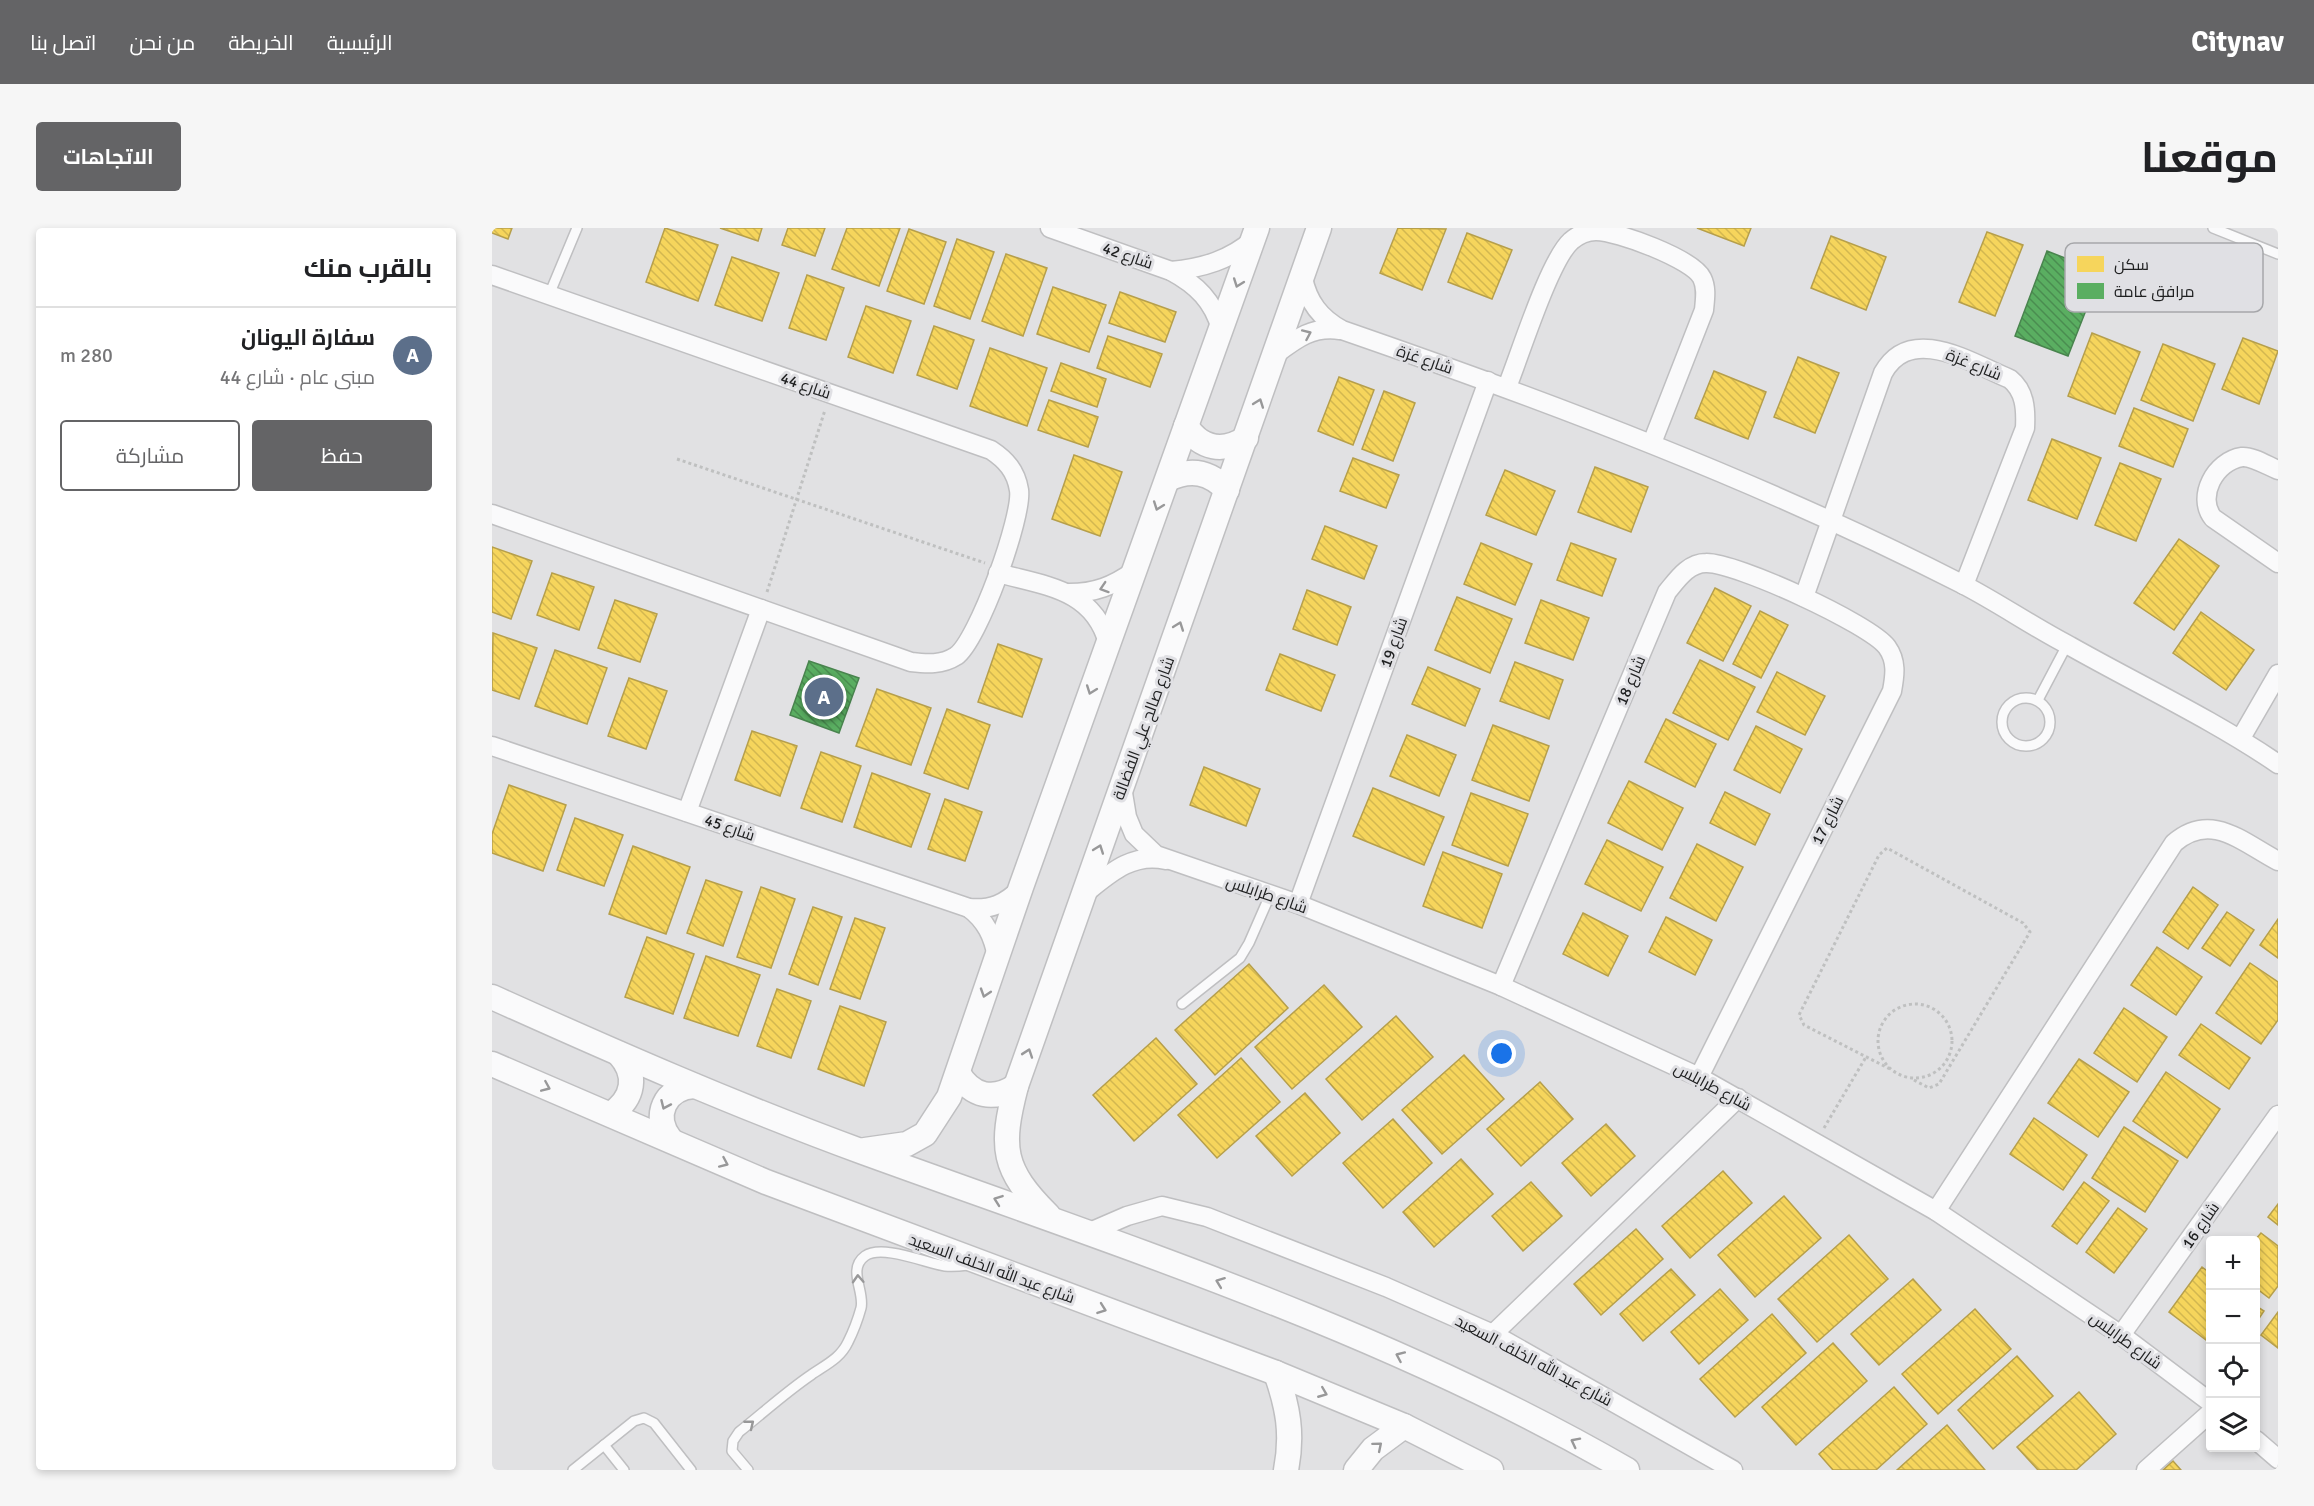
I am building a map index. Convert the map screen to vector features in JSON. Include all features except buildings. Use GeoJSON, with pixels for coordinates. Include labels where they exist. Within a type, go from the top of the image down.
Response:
{"type":"FeatureCollection","features":[{"type":"Feature","properties":{"kind":"main road","name":"شارع صالح علي الفضالة"},"geometry":{"type":"LineString","coordinates":[[1052,1219],[1017,1181],[1008,1161],[1006,1137],[1017,1086],[1319,228]]}},
{"type":"Feature","properties":{"kind":"main road"},"geometry":{"type":"LineString","coordinates":[[860,1151],[907,1144],[925,1134],[949,1097],[1021,887],[1256,233]]}},
{"type":"Feature","properties":{"kind":"main road"},"geometry":{"type":"LineString","coordinates":[[1186,426],[1202,443],[1213,447],[1225,448],[1246,438]]}},
{"type":"Feature","properties":{"kind":"main road"},"geometry":{"type":"LineString","coordinates":[[1168,478],[1178,474],[1200,473],[1210,476],[1227,490]]}},
{"type":"Feature","properties":{"kind":"main road"},"geometry":{"type":"LineString","coordinates":[[492,997],[694,1086],[860,1151],[1090,1232],[1309,1316],[1443,1375],[1617,1466]]}},
{"type":"Feature","properties":{"kind":"main road"},"geometry":{"type":"LineString","coordinates":[[611,1114],[624,1102],[632,1086],[627,1063],[619,1054]]}},
{"type":"Feature","properties":{"kind":"main road","name":"شارع عبد الله الخلف السعيد"},"geometry":{"type":"LineString","coordinates":[[492,1064],[766,1182],[1276,1373],[1404,1426],[1491,1470]]}},
{"type":"Feature","properties":{"kind":"main road"},"geometry":{"type":"LineString","coordinates":[[958,1073],[964,1083],[984,1095],[996,1096],[1017,1086]]}},
{"type":"Feature","properties":{"kind":"main road"},"geometry":{"type":"LineString","coordinates":[[670,1139],[662,1123],[663,1104],[676,1090],[694,1086]]}},
{"type":"Feature","properties":{"kind":"main road"},"geometry":{"type":"LineString","coordinates":[[1276,1373],[1287,1405],[1291,1434],[1286,1470]]}},
{"type":"Feature","properties":{"kind":"main road"},"geometry":{"type":"LineString","coordinates":[[1356,1470],[1373,1449],[1404,1426]]}},
{"type":"Feature","properties":{"kind":"street","name":"شارع 42"},"geometry":{"type":"LineString","coordinates":[[1050,228],[1171,271],[1195,286],[1206,297],[1216,310],[1221,329]]}},
{"type":"Feature","properties":{"kind":"street"},"geometry":{"type":"LineString","coordinates":[[1507,387],[1556,260],[1573,239],[1587,231],[1610,232],[1684,261],[1702,278],[1706,294],[1704,310],[1652,443]]}},
{"type":"Feature","properties":{"kind":"street","name":"شارع 42"},"geometry":{"type":"LineString","coordinates":[[1171,271],[1203,267],[1224,260],[1240,251],[1256,233]]}},
{"type":"Feature","properties":{"kind":"street","name":"شارع 44"},"geometry":{"type":"LineString","coordinates":[[492,275],[991,450],[1004,458],[1012,468],[1020,492],[1019,507],[999,570],[968,645],[956,656],[942,662],[928,664],[911,662],[492,514]]}},
{"type":"Feature","properties":{"kind":"street","name":"شارع غزة"},"geometry":{"type":"LineString","coordinates":[[1303,278],[1309,299],[1317,312],[1329,323],[1342,330],[1507,387],[1652,443],[1832,521],[1964,585],[2067,645],[2241,738],[2278,764]]}},
{"type":"Feature","properties":{"kind":"street","name":"شارع غزة"},"geometry":{"type":"LineString","coordinates":[[1276,354],[1310,331],[1326,328],[1342,330]]}},
{"type":"Feature","properties":{"kind":"street","name":"شارع غزة"},"geometry":{"type":"LineString","coordinates":[[1832,521],[1883,373],[1889,362],[1901,353],[1929,347],[2010,379],[2018,385],[2023,397],[2025,428],[1964,585]]}},
{"type":"Feature","properties":{"kind":"street","name":"شارع 19"},"geometry":{"type":"LineString","coordinates":[[1298,904],[1488,381]]}},
{"type":"Feature","properties":{"kind":"street"},"geometry":{"type":"LineString","coordinates":[[2278,470],[2245,456],[2227,461],[2215,476],[2205,496],[2205,508],[2213,518],[2278,563]]}},
{"type":"Feature","properties":{"kind":"street"},"geometry":{"type":"LineString","coordinates":[[1804,597],[1832,521]]}},
{"type":"Feature","properties":{"kind":"street","name":"شارع 18"},"geometry":{"type":"LineString","coordinates":[[1501,986],[1667,592],[1692,567],[1705,563],[1720,565],[1804,597]]}},
{"type":"Feature","properties":{"kind":"street"},"geometry":{"type":"LineString","coordinates":[[999,570],[1069,593],[1091,610],[1100,622],[1108,643]]}},
{"type":"Feature","properties":{"kind":"street"},"geometry":{"type":"LineString","coordinates":[[1069,593],[1100,590],[1114,585],[1134,571]]}},
{"type":"Feature","properties":{"kind":"street","name":"شارع 17"},"geometry":{"type":"LineString","coordinates":[[1699,1077],[1892,691],[1895,670],[1887,646],[1876,637],[1804,597]]}},
{"type":"Feature","properties":{"kind":"street"},"geometry":{"type":"LineString","coordinates":[[687,812],[761,609]]}},
{"type":"Feature","properties":{"kind":"street"},"geometry":{"type":"LineString","coordinates":[[2241,738],[2278,674]]}},
{"type":"Feature","properties":{"kind":"street","name":"شارع 45"},"geometry":{"type":"LineString","coordinates":[[492,746],[969,908],[983,909],[1000,904],[1021,887]]}},
{"type":"Feature","properties":{"kind":"street","name":"شارع طرابلس"},"geometry":{"type":"LineString","coordinates":[[1122,785],[1127,817],[1134,834],[1156,855],[1298,904],[1501,986],[1699,1077],[1936,1210],[2121,1335],[2206,1398]]}},
{"type":"Feature","properties":{"kind":"street"},"geometry":{"type":"LineString","coordinates":[[1936,1210],[2174,843],[2193,829],[2205,826],[2218,830],[2278,861]]}},
{"type":"Feature","properties":{"kind":"street","name":"شارع طرابلس"},"geometry":{"type":"LineString","coordinates":[[1083,895],[1117,868],[1136,859],[1154,857],[1168,860]]}},
{"type":"Feature","properties":{"kind":"street","name":"شارع 45"},"geometry":{"type":"LineString","coordinates":[[969,908],[980,917],[989,930],[997,957]]}},
{"type":"Feature","properties":{"kind":"street"},"geometry":{"type":"LineString","coordinates":[[1493,1334],[1738,1098]]}},
{"type":"Feature","properties":{"kind":"street","name":"شارع 16"},"geometry":{"type":"LineString","coordinates":[[2121,1335],[2278,1115]]}},
{"type":"Feature","properties":{"kind":"street","name":"شارع عبد الله الخلف السعيد"},"geometry":{"type":"LineString","coordinates":[[1090,1232],[1127,1216],[1162,1206],[1207,1216],[1386,1287],[1493,1334],[1733,1470]]}},
{"type":"Feature","properties":{"kind":"street"},"geometry":{"type":"LineString","coordinates":[[2146,1470],[2206,1417]]}},
{"type":"Feature","properties":{"kind":"street"},"geometry":{"type":"LineString","coordinates":[[2260,1443],[2278,1459]]}},
{"type":"Feature","properties":{"kind":"lane"},"geometry":{"type":"LineString","coordinates":[[549,295],[577,228]]}},
{"type":"Feature","properties":{"kind":"lane"},"geometry":{"type":"LineString","coordinates":[[2212,228],[2250,243]]}},
{"type":"Feature","properties":{"kind":"lane"},"geometry":{"type":"LineString","coordinates":[[2263,248],[2278,254]]}},
{"type":"Feature","properties":{"kind":"lane"},"geometry":{"type":"LineString","coordinates":[[2038,700],[2067,645]]}},
{"type":"Feature","properties":{"kind":"lane"},"geometry":{"type":"LineString","coordinates":[[2020,699],[2038,700],[2048,712],[2050,719],[2047,734],[2043,740],[2029,747],[2014,744],[2002,728],[2005,710],[2020,699]]}},
{"type":"Feature","properties":{"kind":"lane"},"geometry":{"type":"LineString","coordinates":[[1182,1004],[1240,957],[1249,943],[1270,895]]}},
{"type":"Feature","properties":{"kind":"lane"},"geometry":{"type":"LineString","coordinates":[[748,1470],[732,1451],[733,1441],[739,1432],[811,1375],[831,1363],[845,1347],[862,1306],[857,1276],[858,1266],[864,1257],[875,1252],[886,1252],[948,1266],[981,1264]]}},
{"type":"Feature","properties":{"kind":"lane"},"geometry":{"type":"LineString","coordinates":[[573,1470],[634,1421],[645,1418],[654,1423],[691,1470]]}},
{"type":"Feature","properties":{"kind":"lane"},"geometry":{"type":"LineString","coordinates":[[604,1445],[624,1470]]}},
{"type":"Feature","properties":{"kind":"path"},"geometry":{"type":"LineString","coordinates":[[761,609],[830,394]]}},
{"type":"Feature","properties":{"kind":"path"},"geometry":{"type":"LineString","coordinates":[[677,459],[999,570]]}},
{"type":"Feature","properties":{"kind":"path"},"geometry":{"type":"LineString","coordinates":[[1890,1069],[1882,1060],[1878,1037],[1887,1016],[1908,1005],[1931,1008],[1948,1024],[1952,1047],[1948,1059],[1933,1074],[1912,1078],[1900,1076],[1804,1025],[1799,1015],[1879,855],[1887,848],[2023,922],[2030,932],[1939,1084],[1929,1088],[1912,1078]]}},
{"type":"Feature","properties":{"kind":"path"},"geometry":{"type":"LineString","coordinates":[[1816,1143],[1866,1057]]}},
{"type":"Feature","properties":{"kind":"path"},"geometry":{"type":"LineString","coordinates":[[1948,1059],[1953,1061]]}},
{"type":"Feature","properties":{"kind":"place","name":"سفارة اليونان"},"geometry":{"type":"Point","coordinates":[824,697]}}]}
